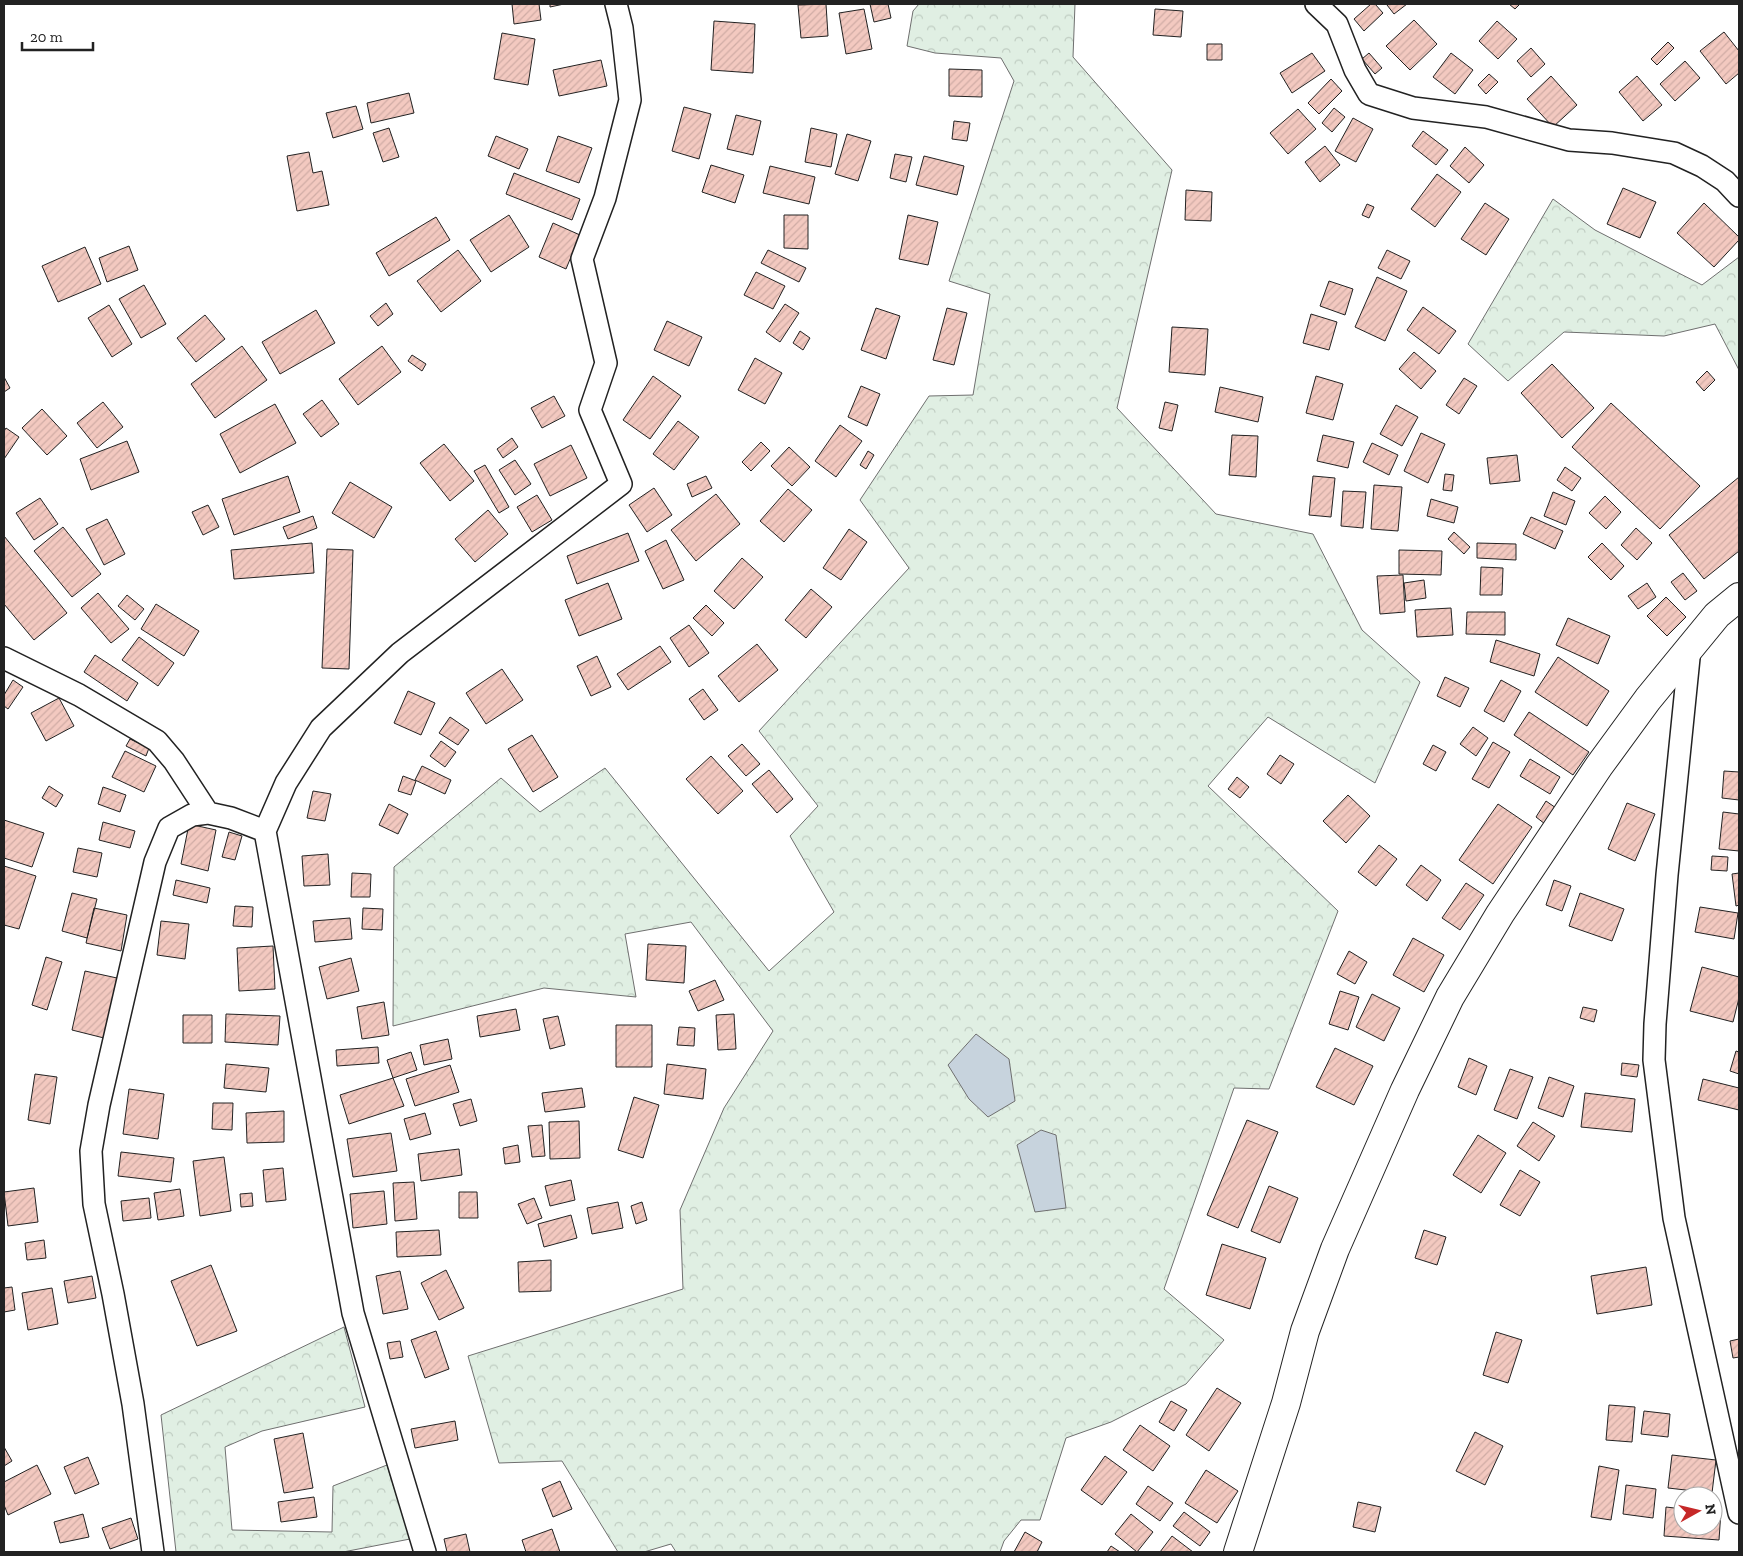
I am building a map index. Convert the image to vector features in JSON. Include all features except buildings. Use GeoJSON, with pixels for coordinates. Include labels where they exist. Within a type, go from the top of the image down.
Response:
{"type":"FeatureCollection","features":[{"type":"Feature","properties":{"kind":"main road"},"geometry":{"type":"LineString","coordinates":[[1238,1552],[1286,1403],[1305,1331],[1335,1249],[1405,1090],[1450,997],[1500,914],[1599,766],[1648,699],[1690,648],[1717,616],[1739,597]]}},
{"type":"Feature","properties":{"kind":"street"},"geometry":{"type":"LineString","coordinates":[[424,1552],[353,1313],[265,831],[286,783],[321,728],[400,653],[621,484],[590,410],[606,363],[582,259],[605,198],[630,100],[622,28],[616,4]]}},
{"type":"Feature","properties":{"kind":"street"},"geometry":{"type":"LineString","coordinates":[[1316,4],[1337,24],[1355,70],[1369,94],[1413,108],[1486,117],[1569,140],[1612,143],[1674,153],[1702,166],[1725,181],[1739,196]]}},
{"type":"Feature","properties":{"kind":"street"},"geometry":{"type":"LineString","coordinates":[[1690,648],[1666,875],[1654,1060],[1674,1218],[1738,1500]]}},
{"type":"Feature","properties":{"kind":"street"},"geometry":{"type":"LineString","coordinates":[[4,658],[79,695],[157,741],[174,761],[208,813]]}},
{"type":"Feature","properties":{"kind":"street"},"geometry":{"type":"LineString","coordinates":[[153,1552],[133,1404],[94,1204],[91,1151],[155,862],[169,828],[192,815],[208,813],[231,818],[265,831]]}},
{"type":"Feature","properties":{"kind":"green space"},"geometry":{"type":"Polygon","coordinates":[[[919,4],[1075,4],[1073,57],[1172,170],[1117,408],[1216,514],[1313,534],[1362,630],[1420,682],[1375,783],[1268,717],[1208,786],[1338,911],[1269,1089],[1234,1088],[1164,1289],[1224,1340],[1186,1384],[1111,1422],[1066,1438],[1040,1520],[1021,1520],[1004,1541],[1000,1552],[676,1552],[671,1544],[644,1552],[618,1552],[562,1461],[499,1463],[468,1356],[683,1289],[680,1210],[724,1108],[773,1031],[691,922],[625,934],[636,997],[544,988],[393,1026],[394,867],[501,778],[540,812],[605,768],[769,971],[834,912],[790,836],[818,806],[759,731],[909,568],[860,500],[929,396],[973,395],[990,294],[949,281],[1014,81],[1001,58],[935,53],[907,46],[913,11],[919,4]]]}},
{"type":"Feature","properties":{"kind":"green space"},"geometry":{"type":"Polygon","coordinates":[[[1553,199],[1595,230],[1702,285],[1739,257],[1739,370],[1715,324],[1664,336],[1564,332],[1508,381],[1468,344],[1553,199]]]}},
{"type":"Feature","properties":{"kind":"green space"},"geometry":{"type":"Polygon","coordinates":[[[344,1327],[365,1407],[262,1431],[225,1447],[232,1530],[332,1532],[333,1486],[387,1465],[410,1539],[343,1552],[176,1552],[161,1415],[344,1327]]]}},
{"type":"Feature","properties":{"kind":"shaded area"},"geometry":{"type":"Polygon","coordinates":[[[976,1034],[1009,1059],[1015,1101],[988,1117],[969,1099],[948,1065],[976,1034]]]}},
{"type":"Feature","properties":{"kind":"shaded area"},"geometry":{"type":"Polygon","coordinates":[[[1041,1130],[1056,1135],[1066,1208],[1035,1212],[1017,1145],[1041,1130]]]}}]}
